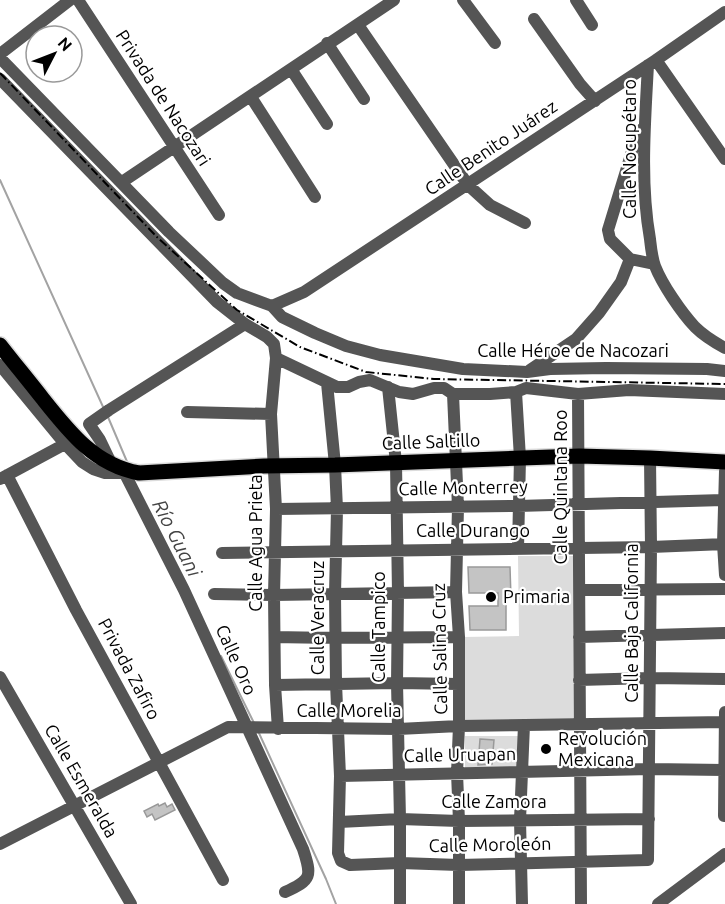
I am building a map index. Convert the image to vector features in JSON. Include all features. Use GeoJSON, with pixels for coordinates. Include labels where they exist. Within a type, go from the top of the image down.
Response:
{"type":"FeatureCollection","features":[{"type":"Feature","properties":{"kind":"main road"},"geometry":{"type":"LineString","coordinates":[[0,345],[65,427],[85,447],[98,457],[125,470]]}},
{"type":"Feature","properties":{"kind":"main road","name":"Calle Saltillo"},"geometry":{"type":"LineString","coordinates":[[125,470],[579,456],[725,462]]}},
{"type":"Feature","properties":{"kind":"street"},"geometry":{"type":"LineString","coordinates":[[0,56],[70,0]]}},
{"type":"Feature","properties":{"kind":"street","name":"Privada de Nacozari"},"geometry":{"type":"LineString","coordinates":[[78,0],[219,215]]}},
{"type":"Feature","properties":{"kind":"street"},"geometry":{"type":"LineString","coordinates":[[122,182],[394,0]]}},
{"type":"Feature","properties":{"kind":"street"},"geometry":{"type":"LineString","coordinates":[[463,0],[495,43]]}},
{"type":"Feature","properties":{"kind":"street"},"geometry":{"type":"LineString","coordinates":[[576,0],[592,25]]}},
{"type":"Feature","properties":{"kind":"street","name":"Calle Benito Juárez"},"geometry":{"type":"LineString","coordinates":[[272,306],[304,292],[595,101],[725,12]]}},
{"type":"Feature","properties":{"kind":"street"},"geometry":{"type":"LineString","coordinates":[[534,19],[580,84],[595,101]]}},
{"type":"Feature","properties":{"kind":"street"},"geometry":{"type":"LineString","coordinates":[[358,25],[468,185],[490,205],[525,224]]}},
{"type":"Feature","properties":{"kind":"street"},"geometry":{"type":"LineString","coordinates":[[327,44],[364,99]]}},
{"type":"Feature","properties":{"kind":"street","name":"Calle Héroe de Nacozari"},"geometry":{"type":"LineString","coordinates":[[0,56],[169,232],[223,284],[237,293],[272,306],[282,317],[315,333],[346,346],[380,355],[463,369],[527,372],[550,369],[606,368],[725,370]]}},
{"type":"Feature","properties":{"kind":"street"},"geometry":{"type":"LineString","coordinates":[[652,63],[725,159]]}},
{"type":"Feature","properties":{"kind":"street","name":"Calle Nocupétaro"},"geometry":{"type":"LineString","coordinates":[[652,63],[645,124],[644,196],[654,264],[670,294],[694,326],[725,348]]}},
{"type":"Feature","properties":{"kind":"street"},"geometry":{"type":"LineString","coordinates":[[291,69],[327,124]]}},
{"type":"Feature","properties":{"kind":"street"},"geometry":{"type":"LineString","coordinates":[[0,79],[217,302],[274,344],[276,358],[327,383],[337,387],[348,387],[370,380],[399,392],[413,394],[434,388],[444,388],[453,394],[516,392],[526,388],[578,394],[629,390],[725,394]]}},
{"type":"Feature","properties":{"kind":"street"},"geometry":{"type":"LineString","coordinates":[[251,97],[315,197]]}},
{"type":"Feature","properties":{"kind":"street"},"geometry":{"type":"LineString","coordinates":[[645,124],[633,148],[608,230],[610,239],[630,260],[654,264]]}},
{"type":"Feature","properties":{"kind":"street"},"geometry":{"type":"LineString","coordinates":[[527,372],[576,339],[599,313],[621,282],[630,260]]}},
{"type":"Feature","properties":{"kind":"street"},"geometry":{"type":"LineString","coordinates":[[125,470],[89,424],[245,324]]}},
{"type":"Feature","properties":{"kind":"street","name":"Calle Agua Prieta"},"geometry":{"type":"LineString","coordinates":[[275,729],[276,509],[271,414],[276,358]]}},
{"type":"Feature","properties":{"kind":"street"},"geometry":{"type":"LineString","coordinates":[[0,365],[82,462],[105,473],[125,470]]}},
{"type":"Feature","properties":{"kind":"street","name":"Calle Veracruz"},"geometry":{"type":"LineString","coordinates":[[327,383],[337,509],[335,639],[340,776],[338,853]]}},
{"type":"Feature","properties":{"kind":"street","name":"Calle Tampico"},"geometry":{"type":"LineString","coordinates":[[388,387],[396,463],[400,904]]}},
{"type":"Feature","properties":{"kind":"street"},"geometry":{"type":"LineString","coordinates":[[516,392],[520,458],[518,549]]}},
{"type":"Feature","properties":{"kind":"street","name":"Calle Salina Cruz"},"geometry":{"type":"LineString","coordinates":[[453,394],[458,507],[456,592],[459,637],[457,773],[459,904]]}},
{"type":"Feature","properties":{"kind":"street","name":"Calle Quintana Roo"},"geometry":{"type":"LineString","coordinates":[[578,394],[581,904]]}},
{"type":"Feature","properties":{"kind":"street"},"geometry":{"type":"LineString","coordinates":[[187,412],[271,414]]}},
{"type":"Feature","properties":{"kind":"street"},"geometry":{"type":"LineString","coordinates":[[4,477],[65,444]]}},
{"type":"Feature","properties":{"kind":"street","name":"Calle Baja California"},"geometry":{"type":"LineString","coordinates":[[648,860],[650,458]]}},
{"type":"Feature","properties":{"kind":"street","name":"Calle Oro"},"geometry":{"type":"LineString","coordinates":[[125,470],[250,728],[303,849],[309,874],[306,880],[285,892]]}},
{"type":"Feature","properties":{"kind":"street"},"geometry":{"type":"LineString","coordinates":[[725,471],[723,500],[725,575]]}},
{"type":"Feature","properties":{"kind":"street","name":"Privada Zafiro"},"geometry":{"type":"LineString","coordinates":[[4,477],[223,880]]}},
{"type":"Feature","properties":{"kind":"street","name":"Calle Monterrey"},"geometry":{"type":"LineString","coordinates":[[276,509],[518,506],[723,500]]}},
{"type":"Feature","properties":{"kind":"street","name":"Calle Durango"},"geometry":{"type":"LineString","coordinates":[[222,553],[724,544]]}},
{"type":"Feature","properties":{"kind":"street"},"geometry":{"type":"LineString","coordinates":[[580,590],[725,589]]}},
{"type":"Feature","properties":{"kind":"street"},"geometry":{"type":"LineString","coordinates":[[214,594],[456,592]]}},
{"type":"Feature","properties":{"kind":"street"},"geometry":{"type":"LineString","coordinates":[[579,637],[725,633]]}},
{"type":"Feature","properties":{"kind":"street"},"geometry":{"type":"LineString","coordinates":[[275,637],[335,639],[396,636],[459,637]]}},
{"type":"Feature","properties":{"kind":"street","name":"Calle Esmeralda"},"geometry":{"type":"LineString","coordinates":[[0,677],[131,904]]}},
{"type":"Feature","properties":{"kind":"street"},"geometry":{"type":"LineString","coordinates":[[579,680],[725,679]]}},
{"type":"Feature","properties":{"kind":"street"},"geometry":{"type":"LineString","coordinates":[[275,685],[459,684]]}},
{"type":"Feature","properties":{"kind":"street"},"geometry":{"type":"LineString","coordinates":[[724,816],[725,719]]}},
{"type":"Feature","properties":{"kind":"street","name":"Calle Morelia"},"geometry":{"type":"LineString","coordinates":[[0,844],[228,727],[398,729],[725,719]]}},
{"type":"Feature","properties":{"kind":"street"},"geometry":{"type":"LineString","coordinates":[[522,904],[520,820],[524,725]]}},
{"type":"Feature","properties":{"kind":"street","name":"Calle Uruapan"},"geometry":{"type":"LineString","coordinates":[[340,776],[724,770]]}},
{"type":"Feature","properties":{"kind":"street","name":"Calle Zamora"},"geometry":{"type":"LineString","coordinates":[[339,822],[400,819],[459,821],[649,819]]}},
{"type":"Feature","properties":{"kind":"street","name":"Calle Moroleón"},"geometry":{"type":"LineString","coordinates":[[338,853],[341,861],[350,866],[400,863],[459,865],[648,860]]}},
{"type":"Feature","properties":{"kind":"street"},"geometry":{"type":"LineString","coordinates":[[658,904],[725,854]]}},
{"type":"Feature","properties":{"kind":"shaded area"},"geometry":{"type":"Polygon","coordinates":[[[518,556],[574,556],[577,726],[465,727],[463,637],[519,636],[518,556]]]}},
{"type":"Feature","properties":{"kind":"shaded area"},"geometry":{"type":"Polygon","coordinates":[[[465,736],[520,736],[520,773],[465,772],[465,736]]]}},
{"type":"Feature","properties":{"kind":"building"},"geometry":{"type":"Polygon","coordinates":[[[468,567],[510,567],[511,598],[506,598],[506,630],[470,630],[469,606],[498,606],[498,593],[469,593],[468,567]]]}},
{"type":"Feature","properties":{"kind":"building"},"geometry":{"type":"Polygon","coordinates":[[[480,739],[494,740],[492,764],[478,765],[480,739]]]}},
{"type":"Feature","properties":{"kind":"building"},"geometry":{"type":"Polygon","coordinates":[[[165,803],[167,807],[172,804],[175,810],[155,820],[152,814],[147,817],[144,811],[165,803]]]}},
{"type":"Feature","properties":{"kind":"waterway","name":"Río Guani"},"geometry":{"type":"LineString","coordinates":[[0,180],[104,409]]}},
{"type":"Feature","properties":{"kind":"waterway","name":"Río Guani"},"geometry":{"type":"LineString","coordinates":[[108,417],[128,464]]}},
{"type":"Feature","properties":{"kind":"waterway","name":"Río Guani"},"geometry":{"type":"LineString","coordinates":[[221,656],[254,723]]}},
{"type":"Feature","properties":{"kind":"waterway","name":"Río Guani"},"geometry":{"type":"LineString","coordinates":[[258,731],[336,904]]}},
{"type":"Feature","properties":{"kind":"railway"},"geometry":{"type":"LineString","coordinates":[[0,73],[157,237],[237,310],[300,347],[366,372],[434,379],[725,384]]}},
{"type":"Feature","properties":{"kind":"place","name":"Primaria"},"geometry":{"type":"Point","coordinates":[491,597]}},
{"type":"Feature","properties":{"kind":"place","name":"Revolución Mexicana"},"geometry":{"type":"Point","coordinates":[546,749]}}]}
